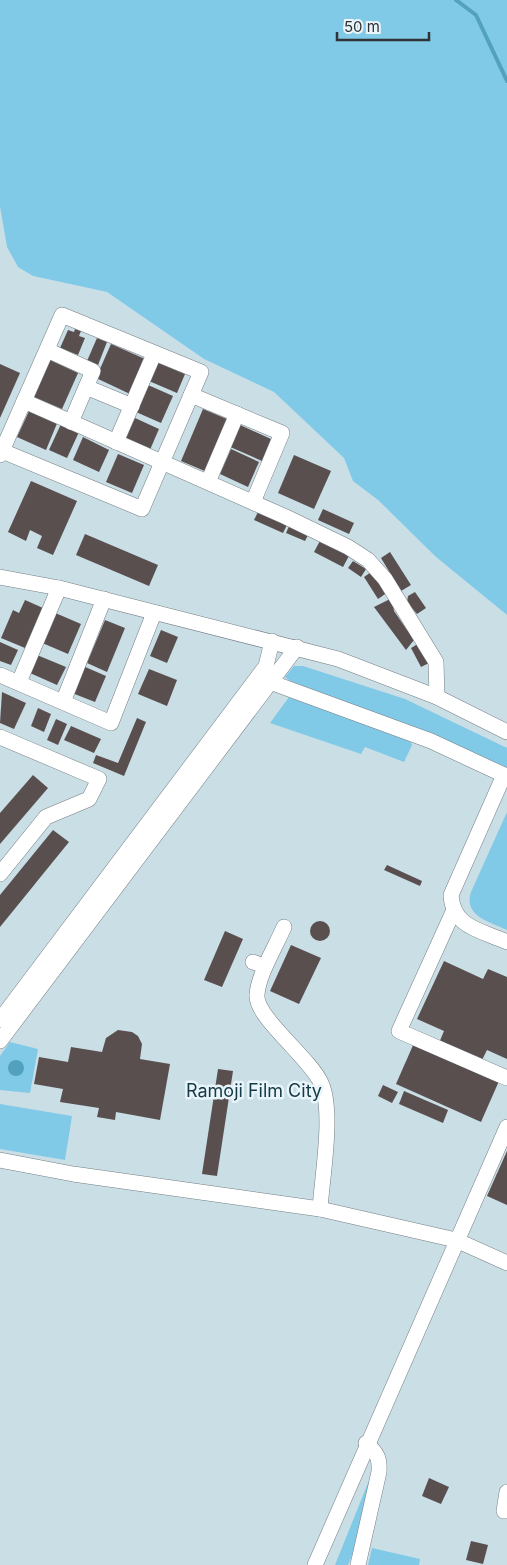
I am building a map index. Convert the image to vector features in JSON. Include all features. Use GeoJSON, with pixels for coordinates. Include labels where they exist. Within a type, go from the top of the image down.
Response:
{"type":"FeatureCollection","features":[{"type":"Feature","properties":{"kind":"lane"},"geometry":{"type":"LineString","coordinates":[[62,315],[201,372],[142,509],[1,453],[47,350],[62,315]]}},
{"type":"Feature","properties":{"kind":"lane"},"geometry":{"type":"LineString","coordinates":[[47,350],[93,371],[72,422]]}},
{"type":"Feature","properties":{"kind":"lane"},"geometry":{"type":"LineString","coordinates":[[116,442],[154,354]]}},
{"type":"Feature","properties":{"kind":"lane"},"geometry":{"type":"LineString","coordinates":[[86,387],[132,406]]}},
{"type":"Feature","properties":{"kind":"lane"},"geometry":{"type":"LineString","coordinates":[[191,395],[282,433],[253,502]]}},
{"type":"Feature","properties":{"kind":"lane"},"geometry":{"type":"LineString","coordinates":[[24,402],[163,462],[348,546],[368,560],[385,579],[436,662],[447,697]]}},
{"type":"Feature","properties":{"kind":"lane"},"geometry":{"type":"LineString","coordinates":[[208,482],[237,414]]}},
{"type":"Feature","properties":{"kind":"lane"},"geometry":{"type":"LineString","coordinates":[[0,577],[59,588],[338,659],[447,697],[507,732]]}},
{"type":"Feature","properties":{"kind":"lane"},"geometry":{"type":"LineString","coordinates":[[19,682],[59,588]]}},
{"type":"Feature","properties":{"kind":"lane"},"geometry":{"type":"LineString","coordinates":[[63,702],[104,599]]}},
{"type":"Feature","properties":{"kind":"lane"},"geometry":{"type":"LineString","coordinates":[[0,675],[111,722],[154,613]]}},
{"type":"Feature","properties":{"kind":"lane"},"geometry":{"type":"LineString","coordinates":[[0,1020],[266,666],[272,641]]}},
{"type":"Feature","properties":{"kind":"lane"},"geometry":{"type":"LineString","coordinates":[[0,1041],[297,648]]}},
{"type":"Feature","properties":{"kind":"lane"},"geometry":{"type":"LineString","coordinates":[[270,682],[430,741],[504,775],[451,895],[453,912],[459,920],[507,942]]}},
{"type":"Feature","properties":{"kind":"lane"},"geometry":{"type":"LineString","coordinates":[[0,737],[99,779],[89,799],[46,818],[0,874]]}},
{"type":"Feature","properties":{"kind":"lane"},"geometry":{"type":"LineString","coordinates":[[453,912],[399,1031],[507,1078]]}},
{"type":"Feature","properties":{"kind":"lane"},"geometry":{"type":"LineString","coordinates":[[284,927],[257,996],[261,1012],[305,1059],[321,1083],[327,1104],[320,1209]]}},
{"type":"Feature","properties":{"kind":"lane"},"geometry":{"type":"LineString","coordinates":[[315,1565],[456,1240],[505,1136]]}},
{"type":"Feature","properties":{"kind":"lane"},"geometry":{"type":"LineString","coordinates":[[0,1160],[73,1174],[320,1209],[456,1240],[507,1263]]}},
{"type":"Feature","properties":{"kind":"lane"},"geometry":{"type":"LineString","coordinates":[[358,1565],[380,1460],[376,1452],[366,1444]]}},
{"type":"Feature","properties":{"kind":"lane"},"geometry":{"type":"LineString","coordinates":[[507,1492],[504,1511],[507,1511]]}},
{"type":"Feature","properties":{"kind":"shaded area"},"geometry":{"type":"Polygon","coordinates":[[[0,0],[507,0],[507,615],[436,557],[378,500],[353,481],[344,458],[274,392],[204,359],[107,292],[33,276],[18,267],[7,247],[0,207],[0,0]]]}},
{"type":"Feature","properties":{"kind":"shaded area","name":"Ramoji Film City"},"geometry":{"type":"Polygon","coordinates":[[[0,207],[7,247],[33,276],[107,292],[204,359],[274,391],[344,458],[354,481],[378,500],[436,557],[507,615],[507,1565],[0,1565],[0,207]]]}},
{"type":"Feature","properties":{"kind":"shaded area"},"geometry":{"type":"Polygon","coordinates":[[[294,666],[303,666],[405,699],[507,748],[507,769],[294,684],[285,677],[294,666]]]}},
{"type":"Feature","properties":{"kind":"shaded area"},"geometry":{"type":"Polygon","coordinates":[[[289,697],[410,740],[412,745],[404,762],[365,747],[361,754],[270,723],[289,697]]]}},
{"type":"Feature","properties":{"kind":"shaded area"},"geometry":{"type":"Polygon","coordinates":[[[507,812],[507,930],[480,917],[471,907],[470,900],[471,892],[507,812]]]}},
{"type":"Feature","properties":{"kind":"shaded area"},"geometry":{"type":"Polygon","coordinates":[[[10,1042],[38,1049],[30,1093],[0,1090],[0,1056],[10,1042]]]}},
{"type":"Feature","properties":{"kind":"shaded area"},"geometry":{"type":"Polygon","coordinates":[[[16,1060],[22,1062],[24,1068],[22,1074],[16,1076],[10,1074],[8,1068],[10,1062],[16,1060]]]}},
{"type":"Feature","properties":{"kind":"shaded area"},"geometry":{"type":"Polygon","coordinates":[[[0,1104],[72,1116],[65,1160],[0,1149],[0,1104]]]}},
{"type":"Feature","properties":{"kind":"shaded area"},"geometry":{"type":"Polygon","coordinates":[[[370,1478],[353,1553],[348,1565],[335,1565],[370,1478]]]}},
{"type":"Feature","properties":{"kind":"shaded area"},"geometry":{"type":"Polygon","coordinates":[[[372,1548],[420,1559],[419,1565],[368,1565],[372,1548]]]}},
{"type":"Feature","properties":{"kind":"building"},"geometry":{"type":"Polygon","coordinates":[[[75,329],[81,331],[79,336],[85,338],[78,355],[60,348],[68,330],[74,332],[75,329]]]}},
{"type":"Feature","properties":{"kind":"building"},"geometry":{"type":"Polygon","coordinates":[[[97,338],[107,342],[98,365],[87,361],[97,338]]]}},
{"type":"Feature","properties":{"kind":"building"},"geometry":{"type":"Polygon","coordinates":[[[111,344],[145,359],[130,394],[96,378],[111,344]]]}},
{"type":"Feature","properties":{"kind":"building"},"geometry":{"type":"Polygon","coordinates":[[[50,360],[78,373],[62,409],[34,397],[50,360]]]}},
{"type":"Feature","properties":{"kind":"building"},"geometry":{"type":"Polygon","coordinates":[[[157,362],[185,374],[177,393],[149,381],[157,362]]]}},
{"type":"Feature","properties":{"kind":"building"},"geometry":{"type":"Polygon","coordinates":[[[0,364],[20,373],[0,418],[0,364]]]}},
{"type":"Feature","properties":{"kind":"building"},"geometry":{"type":"Polygon","coordinates":[[[148,385],[173,396],[161,423],[136,412],[148,385]]]}},
{"type":"Feature","properties":{"kind":"building"},"geometry":{"type":"Polygon","coordinates":[[[30,409],[58,421],[46,450],[17,437],[30,409]]]}},
{"type":"Feature","properties":{"kind":"building"},"geometry":{"type":"Polygon","coordinates":[[[203,409],[229,420],[207,472],[181,461],[203,409]]]}},
{"type":"Feature","properties":{"kind":"building"},"geometry":{"type":"Polygon","coordinates":[[[135,418],[159,429],[149,452],[124,441],[135,418]]]}},
{"type":"Feature","properties":{"kind":"building"},"geometry":{"type":"Polygon","coordinates":[[[61,424],[79,432],[67,458],[49,450],[61,424]]]}},
{"type":"Feature","properties":{"kind":"building"},"geometry":{"type":"Polygon","coordinates":[[[238,424],[271,439],[262,461],[228,446],[238,424]]]}},
{"type":"Feature","properties":{"kind":"building"},"geometry":{"type":"Polygon","coordinates":[[[83,437],[109,450],[99,472],[73,460],[83,437]]]}},
{"type":"Feature","properties":{"kind":"building"},"geometry":{"type":"Polygon","coordinates":[[[231,449],[259,462],[248,487],[220,474],[231,449]]]}},
{"type":"Feature","properties":{"kind":"building"},"geometry":{"type":"Polygon","coordinates":[[[118,454],[144,465],[132,493],[106,482],[118,454]]]}},
{"type":"Feature","properties":{"kind":"building"},"geometry":{"type":"Polygon","coordinates":[[[294,455],[331,471],[314,509],[278,493],[294,455]]]}},
{"type":"Feature","properties":{"kind":"building"},"geometry":{"type":"Polygon","coordinates":[[[31,481],[77,501],[53,555],[37,548],[42,536],[30,530],[26,541],[8,532],[31,481]]]}},
{"type":"Feature","properties":{"kind":"building"},"geometry":{"type":"Polygon","coordinates":[[[323,509],[354,523],[349,534],[318,520],[323,509]]]}},
{"type":"Feature","properties":{"kind":"building"},"geometry":{"type":"Polygon","coordinates":[[[259,510],[288,523],[283,533],[254,520],[259,510]]]}},
{"type":"Feature","properties":{"kind":"building"},"geometry":{"type":"Polygon","coordinates":[[[290,524],[309,533],[305,541],[286,533],[290,524]]]}},
{"type":"Feature","properties":{"kind":"building"},"geometry":{"type":"Polygon","coordinates":[[[85,534],[158,565],[149,586],[76,555],[85,534]]]}},
{"type":"Feature","properties":{"kind":"building"},"geometry":{"type":"Polygon","coordinates":[[[321,539],[350,554],[343,567],[314,552],[321,539]]]}},
{"type":"Feature","properties":{"kind":"building"},"geometry":{"type":"Polygon","coordinates":[[[390,552],[411,585],[401,591],[381,558],[390,552]]]}},
{"type":"Feature","properties":{"kind":"building"},"geometry":{"type":"Polygon","coordinates":[[[353,561],[366,569],[361,577],[348,568],[353,561]]]}},
{"type":"Feature","properties":{"kind":"building"},"geometry":{"type":"Polygon","coordinates":[[[374,570],[388,592],[378,599],[364,577],[374,570]]]}},
{"type":"Feature","properties":{"kind":"building"},"geometry":{"type":"Polygon","coordinates":[[[415,592],[426,608],[417,614],[407,602],[408,596],[415,592]]]}},
{"type":"Feature","properties":{"kind":"building"},"geometry":{"type":"Polygon","coordinates":[[[392,598],[394,611],[407,630],[418,635],[406,650],[374,607],[392,598]]]}},
{"type":"Feature","properties":{"kind":"building"},"geometry":{"type":"Polygon","coordinates":[[[25,600],[43,608],[25,648],[1,638],[13,610],[19,613],[25,600]]]}},
{"type":"Feature","properties":{"kind":"building"},"geometry":{"type":"Polygon","coordinates":[[[53,612],[81,624],[68,654],[40,642],[53,612]]]}},
{"type":"Feature","properties":{"kind":"building"},"geometry":{"type":"Polygon","coordinates":[[[105,620],[125,628],[107,672],[87,663],[105,620]]]}},
{"type":"Feature","properties":{"kind":"building"},"geometry":{"type":"Polygon","coordinates":[[[161,630],[178,637],[167,663],[150,656],[161,630]]]}},
{"type":"Feature","properties":{"kind":"building"},"geometry":{"type":"Polygon","coordinates":[[[0,642],[18,650],[11,665],[0,661],[0,642]]]}},
{"type":"Feature","properties":{"kind":"building"},"geometry":{"type":"Polygon","coordinates":[[[421,642],[431,662],[421,667],[411,648],[421,642]]]}},
{"type":"Feature","properties":{"kind":"building"},"geometry":{"type":"Polygon","coordinates":[[[37,655],[66,667],[57,685],[30,673],[37,655]]]}},
{"type":"Feature","properties":{"kind":"building"},"geometry":{"type":"Polygon","coordinates":[[[83,666],[106,676],[95,702],[72,693],[83,666]]]}},
{"type":"Feature","properties":{"kind":"building"},"geometry":{"type":"Polygon","coordinates":[[[149,669],[177,680],[167,706],[138,694],[149,669]]]}},
{"type":"Feature","properties":{"kind":"building"},"geometry":{"type":"Polygon","coordinates":[[[2,692],[26,703],[14,729],[0,723],[2,692]]]}},
{"type":"Feature","properties":{"kind":"building"},"geometry":{"type":"Polygon","coordinates":[[[38,708],[51,714],[44,732],[31,726],[38,708]]]}},
{"type":"Feature","properties":{"kind":"building"},"geometry":{"type":"Polygon","coordinates":[[[137,718],[146,722],[124,776],[93,763],[96,755],[118,763],[137,718]]]}},
{"type":"Feature","properties":{"kind":"building"},"geometry":{"type":"Polygon","coordinates":[[[56,719],[67,724],[58,745],[47,740],[56,719]]]}},
{"type":"Feature","properties":{"kind":"building"},"geometry":{"type":"Polygon","coordinates":[[[71,726],[101,739],[94,753],[64,740],[71,726]]]}},
{"type":"Feature","properties":{"kind":"building"},"geometry":{"type":"Polygon","coordinates":[[[33,775],[48,788],[0,844],[0,813],[33,775]]]}},
{"type":"Feature","properties":{"kind":"building"},"geometry":{"type":"Polygon","coordinates":[[[53,830],[69,842],[0,927],[0,895],[53,830]]]}},
{"type":"Feature","properties":{"kind":"building"},"geometry":{"type":"Polygon","coordinates":[[[387,865],[422,881],[420,886],[384,870],[387,865]]]}},
{"type":"Feature","properties":{"kind":"building"},"geometry":{"type":"Polygon","coordinates":[[[320,921],[327,924],[330,931],[327,938],[320,941],[313,938],[310,931],[313,924],[320,921]]]}},
{"type":"Feature","properties":{"kind":"building"},"geometry":{"type":"Polygon","coordinates":[[[225,931],[243,939],[222,987],[204,980],[225,931]]]}},
{"type":"Feature","properties":{"kind":"building"},"geometry":{"type":"Polygon","coordinates":[[[291,945],[321,958],[299,1004],[270,991],[291,945]]]}},
{"type":"Feature","properties":{"kind":"building"},"geometry":{"type":"Polygon","coordinates":[[[444,961],[483,979],[488,969],[507,977],[507,1059],[487,1050],[481,1062],[439,1043],[444,1031],[417,1019],[444,961]]]}},
{"type":"Feature","properties":{"kind":"building"},"geometry":{"type":"Polygon","coordinates":[[[118,1030],[132,1032],[138,1036],[142,1044],[140,1059],[170,1064],[160,1120],[116,1112],[115,1120],[97,1117],[99,1108],[60,1102],[63,1089],[34,1084],[39,1057],[68,1062],[71,1047],[102,1052],[106,1038],[118,1030]]]}},
{"type":"Feature","properties":{"kind":"building"},"geometry":{"type":"Polygon","coordinates":[[[414,1043],[499,1081],[481,1122],[396,1084],[414,1043]]]}},
{"type":"Feature","properties":{"kind":"building"},"geometry":{"type":"Polygon","coordinates":[[[218,1069],[233,1071],[217,1176],[202,1174],[218,1069]]]}},
{"type":"Feature","properties":{"kind":"building"},"geometry":{"type":"Polygon","coordinates":[[[383,1085],[398,1092],[392,1103],[378,1096],[383,1085]]]}},
{"type":"Feature","properties":{"kind":"building"},"geometry":{"type":"Polygon","coordinates":[[[404,1091],[448,1110],[443,1123],[399,1104],[404,1091]]]}},
{"type":"Feature","properties":{"kind":"building"},"geometry":{"type":"Polygon","coordinates":[[[507,1151],[507,1205],[487,1196],[507,1151]]]}},
{"type":"Feature","properties":{"kind":"building"},"geometry":{"type":"Polygon","coordinates":[[[429,1478],[449,1487],[441,1504],[422,1496],[429,1478]]]}},
{"type":"Feature","properties":{"kind":"building"},"geometry":{"type":"Polygon","coordinates":[[[471,1541],[488,1545],[483,1564],[466,1560],[471,1541]]]}},
{"type":"Feature","properties":{"kind":"waterway"},"geometry":{"type":"LineString","coordinates":[[456,0],[476,15],[507,81]]}}]}
